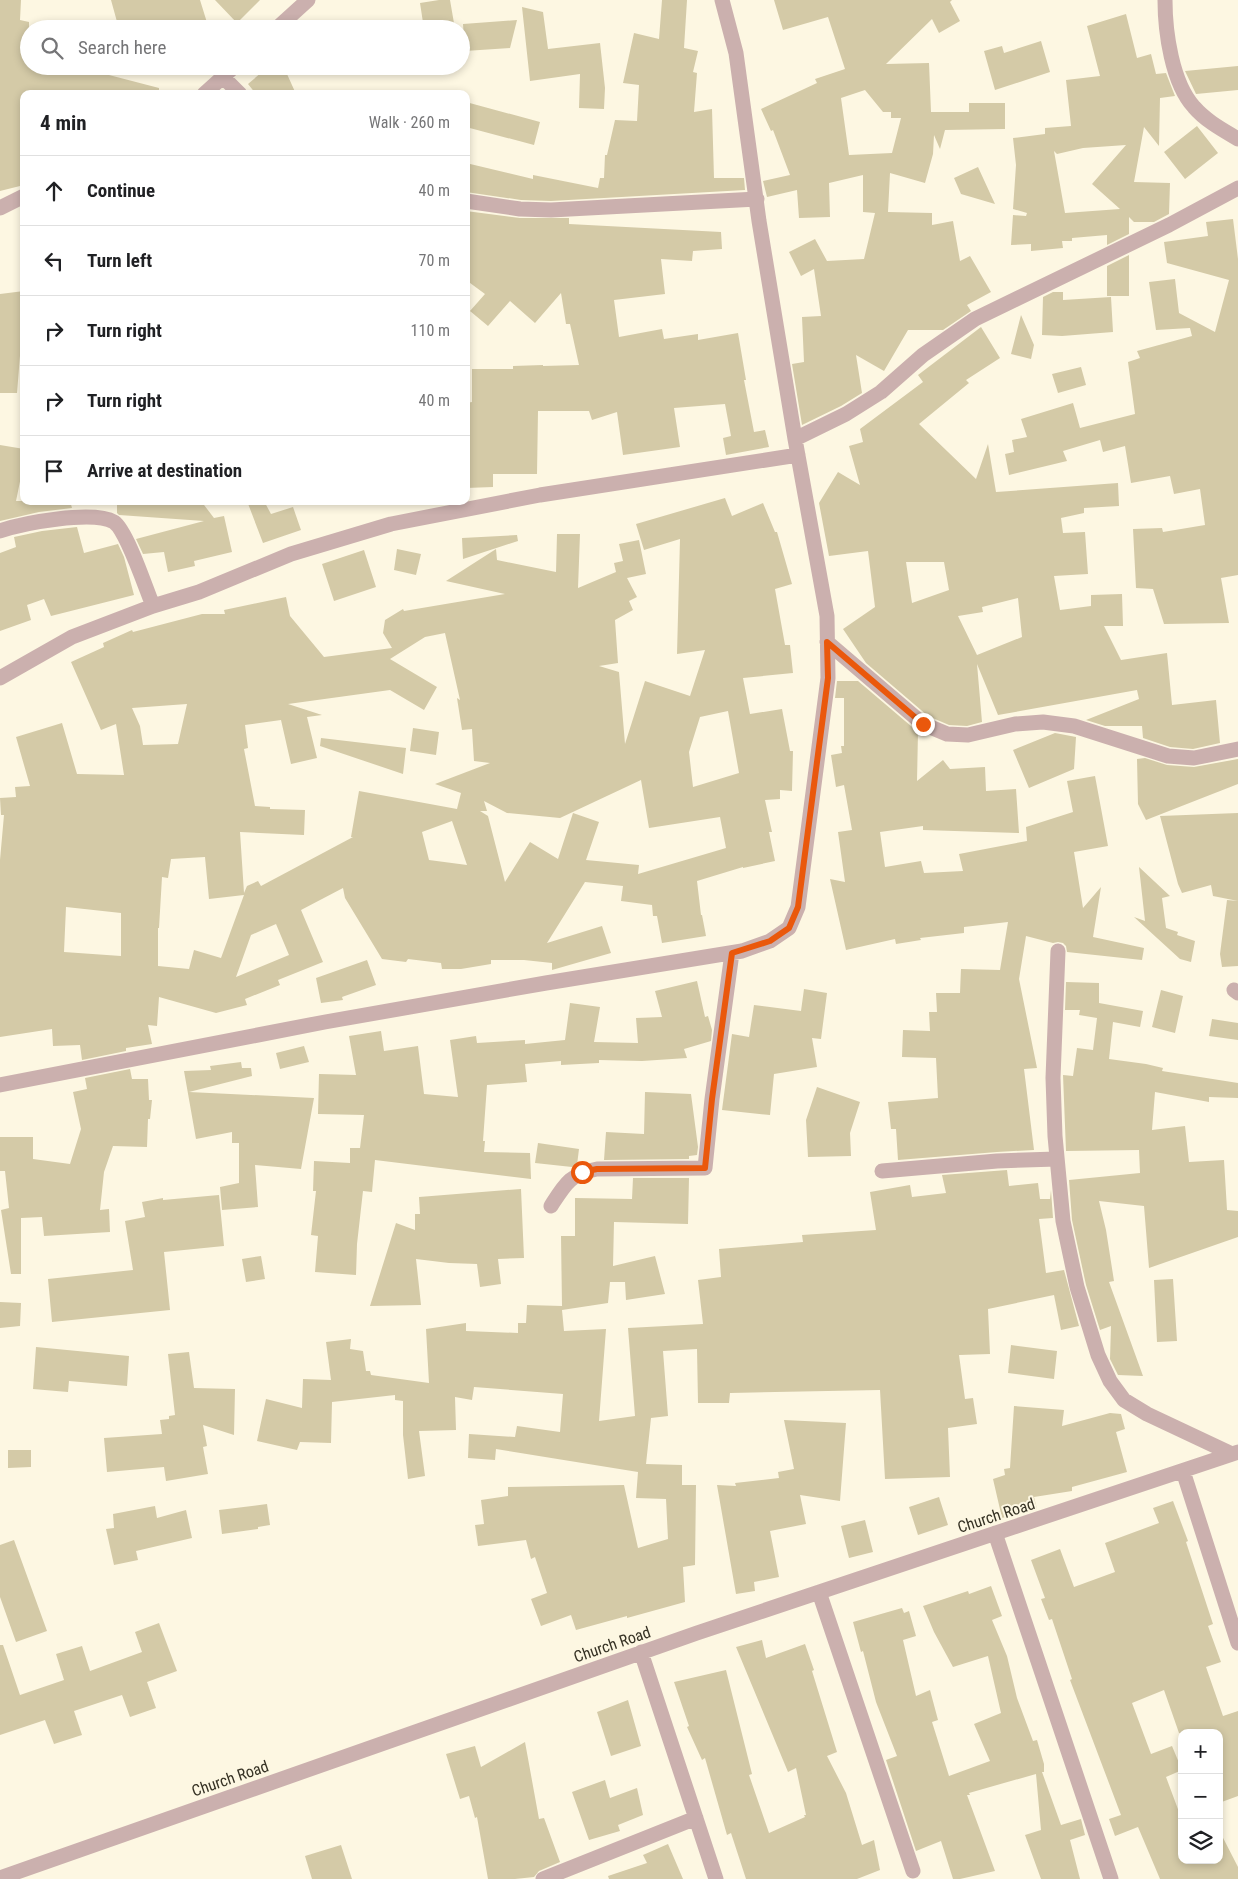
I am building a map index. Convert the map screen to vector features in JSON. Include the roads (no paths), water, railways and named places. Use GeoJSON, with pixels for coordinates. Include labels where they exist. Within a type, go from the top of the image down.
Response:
{"type":"FeatureCollection","features":[{"type":"Feature","properties":{"kind":"street"},"geometry":{"type":"LineString","coordinates":[[286,20],[308,0]]}},
{"type":"Feature","properties":{"kind":"street"},"geometry":{"type":"LineString","coordinates":[[0,1085],[325,1022],[546,983],[732,953],[770,941],[789,928],[798,907],[828,678],[827,616],[795,439],[736,53],[722,0]]}},
{"type":"Feature","properties":{"kind":"street"},"geometry":{"type":"LineString","coordinates":[[1164,0],[1173,64],[1181,87],[1194,107],[1214,125],[1238,139]]}},
{"type":"Feature","properties":{"kind":"street"},"geometry":{"type":"LineString","coordinates":[[208,90],[223,77],[236,90]]}},
{"type":"Feature","properties":{"kind":"street"},"geometry":{"type":"LineString","coordinates":[[795,439],[846,414],[880,392],[923,355],[975,319],[1169,225],[1238,188]]}},
{"type":"Feature","properties":{"kind":"street"},"geometry":{"type":"LineString","coordinates":[[0,208],[20,198]]}},
{"type":"Feature","properties":{"kind":"street"},"geometry":{"type":"LineString","coordinates":[[470,202],[520,209],[551,210],[757,199]]}},
{"type":"Feature","properties":{"kind":"street"},"geometry":{"type":"LineString","coordinates":[[0,678],[72,637],[153,606],[199,592],[291,554],[391,524],[540,494],[798,455]]}},
{"type":"Feature","properties":{"kind":"street"},"geometry":{"type":"LineString","coordinates":[[0,531],[63,517],[96,518],[114,522],[124,533],[153,606]]}},
{"type":"Feature","properties":{"kind":"street"},"geometry":{"type":"LineString","coordinates":[[827,642],[923,724],[947,734],[968,735],[1015,724],[1044,722],[1074,726],[1168,756],[1194,758],[1238,750]]}},
{"type":"Feature","properties":{"kind":"street"},"geometry":{"type":"LineString","coordinates":[[1058,951],[1052,1078],[1062,1221],[1077,1287],[1098,1354],[1110,1381],[1124,1400],[1147,1414],[1235,1453]]}},
{"type":"Feature","properties":{"kind":"street"},"geometry":{"type":"LineString","coordinates":[[551,1206],[566,1182],[582,1172],[597,1169],[705,1168],[712,1099],[732,953]]}},
{"type":"Feature","properties":{"kind":"street"},"geometry":{"type":"LineString","coordinates":[[882,1171],[996,1161],[1057,1159]]}},
{"type":"Feature","properties":{"kind":"street","name":"Church Road"},"geometry":{"type":"LineString","coordinates":[[0,1878],[17,1876],[641,1652],[1235,1453]]}},
{"type":"Feature","properties":{"kind":"street"},"geometry":{"type":"LineString","coordinates":[[1183,1471],[1238,1642]]}},
{"type":"Feature","properties":{"kind":"street"},"geometry":{"type":"LineString","coordinates":[[995,1533],[1111,1879]]}},
{"type":"Feature","properties":{"kind":"street"},"geometry":{"type":"LineString","coordinates":[[819,1592],[913,1871]]}},
{"type":"Feature","properties":{"kind":"street"},"geometry":{"type":"LineString","coordinates":[[641,1652],[716,1879]]}},
{"type":"Feature","properties":{"kind":"street"},"geometry":{"type":"LineString","coordinates":[[543,1879],[696,1818]]}}]}
